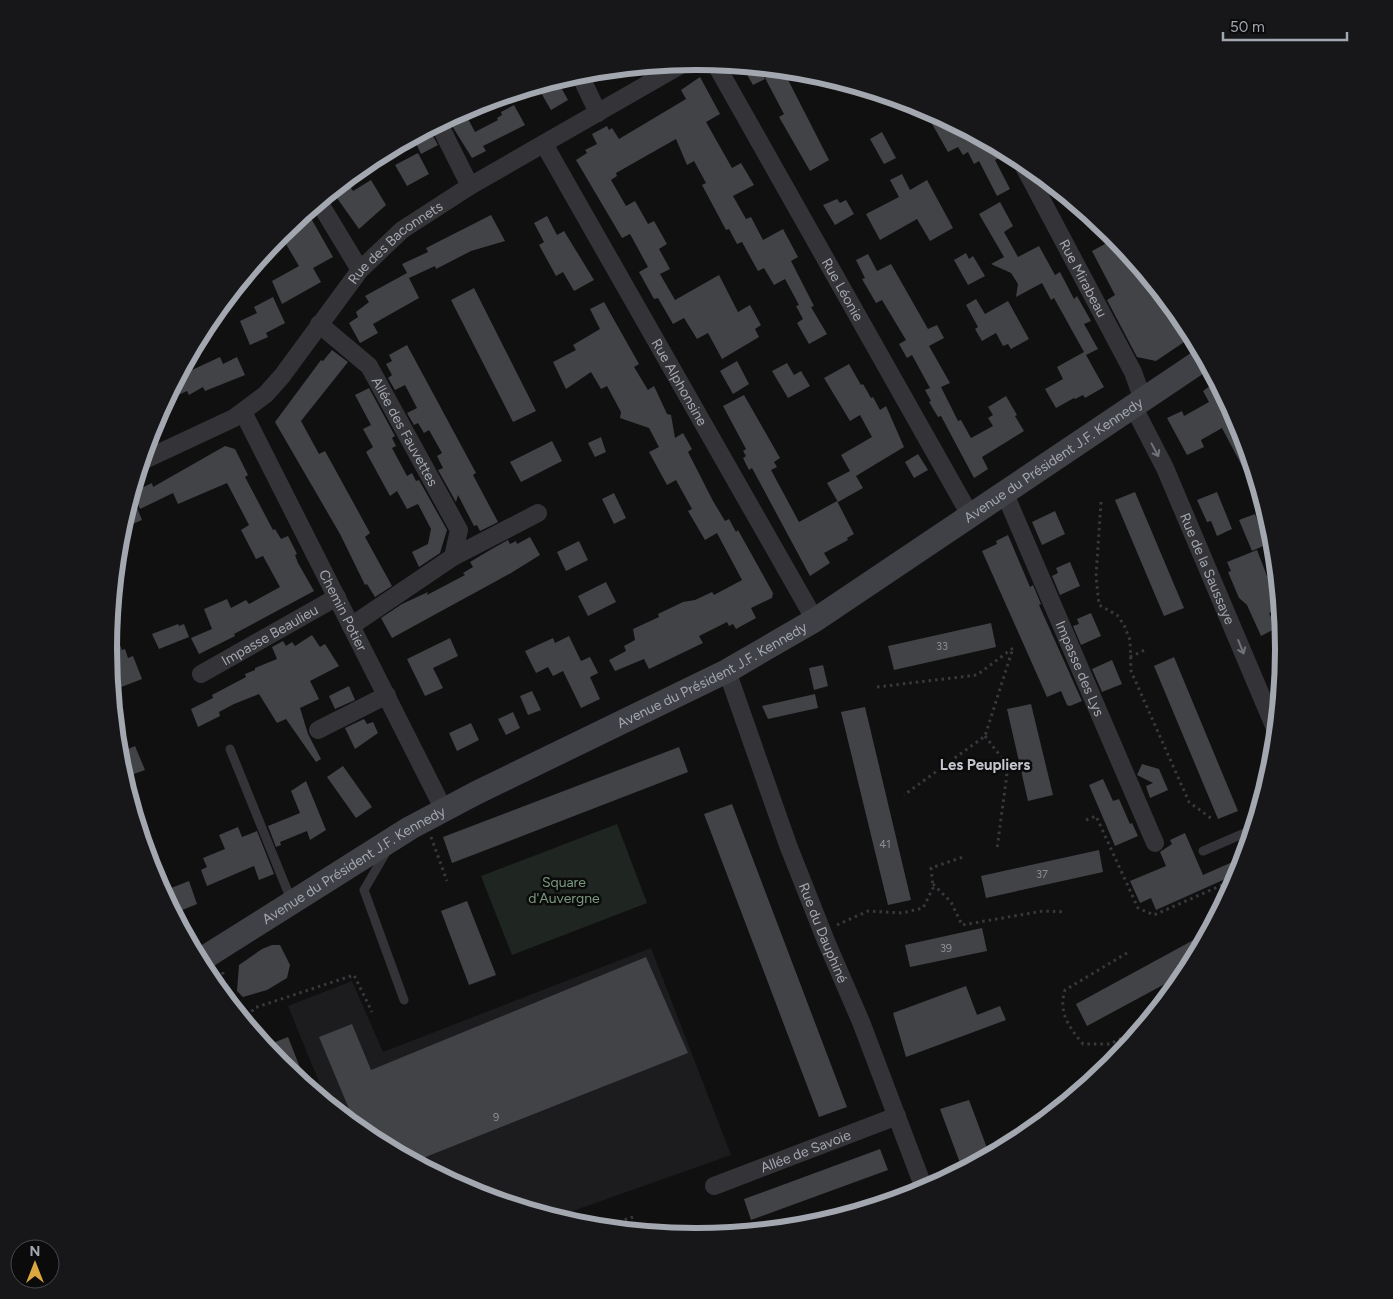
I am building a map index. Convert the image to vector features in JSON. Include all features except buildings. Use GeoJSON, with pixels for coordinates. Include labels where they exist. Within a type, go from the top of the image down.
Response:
{"type":"FeatureCollection","features":[{"type":"Feature","properties":{"kind":"street","name":"Rue des Baconnets"},"geometry":{"type":"LineString","coordinates":[[150,457],[243,412],[266,394],[282,376],[360,270],[402,230],[470,186],[671,71]]}},
{"type":"Feature","properties":{"kind":"street","name":"Rue Léonie"},"geometry":{"type":"LineString","coordinates":[[719,71],[970,515]]}},
{"type":"Feature","properties":{"kind":"street"},"geometry":{"type":"LineString","coordinates":[[583,81],[598,113]]}},
{"type":"Feature","properties":{"kind":"street"},"geometry":{"type":"LineString","coordinates":[[441,130],[470,186]]}},
{"type":"Feature","properties":{"kind":"street","name":"Rue Alphonsine"},"geometry":{"type":"LineString","coordinates":[[544,144],[815,620]]}},
{"type":"Feature","properties":{"kind":"street","name":"Rue Mirabeau"},"geometry":{"type":"LineString","coordinates":[[1029,176],[1132,372],[1138,403]]}},
{"type":"Feature","properties":{"kind":"street"},"geometry":{"type":"LineString","coordinates":[[322,207],[360,270]]}},
{"type":"Feature","properties":{"kind":"street","name":"Allée des Fauvettes"},"geometry":{"type":"LineString","coordinates":[[319,324],[369,366],[459,530],[453,557]]}},
{"type":"Feature","properties":{"kind":"street","name":"Avenue du Président J.F. Kennedy"},"geometry":{"type":"LineString","coordinates":[[207,958],[380,845],[444,810],[726,671],[815,620],[1199,362]]}},
{"type":"Feature","properties":{"kind":"street","name":"Rue de la Saussaye"},"geometry":{"type":"LineString","coordinates":[[1138,403],[1271,722]]}},
{"type":"Feature","properties":{"kind":"street","name":"Chemin Potier"},"geometry":{"type":"LineString","coordinates":[[243,412],[444,810]]}},
{"type":"Feature","properties":{"kind":"street","name":"Impasse des Lys"},"geometry":{"type":"LineString","coordinates":[[1005,494],[1155,843]]}},
{"type":"Feature","properties":{"kind":"street"},"geometry":{"type":"LineString","coordinates":[[351,626],[453,557],[538,513]]}},
{"type":"Feature","properties":{"kind":"street","name":"Impasse Beaulieu"},"geometry":{"type":"LineString","coordinates":[[201,674],[337,597]]}},
{"type":"Feature","properties":{"kind":"street","name":"Rue du Dauphiné"},"geometry":{"type":"LineString","coordinates":[[726,671],[788,845],[861,1022],[922,1183]]}},
{"type":"Feature","properties":{"kind":"street"},"geometry":{"type":"LineString","coordinates":[[318,730],[387,696]]}},
{"type":"Feature","properties":{"kind":"street","name":"Allée de Savoie"},"geometry":{"type":"LineString","coordinates":[[714,1186],[897,1116]]}},
{"type":"Feature","properties":{"kind":"lane"},"geometry":{"type":"LineString","coordinates":[[230,749],[292,902]]}},
{"type":"Feature","properties":{"kind":"lane"},"geometry":{"type":"LineString","coordinates":[[1203,851],[1246,831]]}},
{"type":"Feature","properties":{"kind":"lane"},"geometry":{"type":"LineString","coordinates":[[385,854],[364,890],[404,1000]]}},
{"type":"Feature","properties":{"kind":"path"},"geometry":{"type":"LineString","coordinates":[[1101,502],[1096,595],[1098,605],[1116,616],[1124,624],[1130,640],[1131,671],[1189,802],[1212,819]]}},
{"type":"Feature","properties":{"kind":"path"},"geometry":{"type":"LineString","coordinates":[[877,687],[977,675],[1013,648],[985,736],[904,795]]}},
{"type":"Feature","properties":{"kind":"path"},"geometry":{"type":"LineString","coordinates":[[1130,657],[1147,649]]}},
{"type":"Feature","properties":{"kind":"path"},"geometry":{"type":"LineString","coordinates":[[985,736],[1008,766],[997,849]]}},
{"type":"Feature","properties":{"kind":"path"},"geometry":{"type":"LineString","coordinates":[[1086,820],[1096,816],[1138,908],[1154,915],[1226,883]]}},
{"type":"Feature","properties":{"kind":"path"},"geometry":{"type":"LineString","coordinates":[[430,834],[448,881]]}},
{"type":"Feature","properties":{"kind":"path"},"geometry":{"type":"LineString","coordinates":[[822,929],[848,922],[868,911],[902,913],[923,908],[933,888],[931,868],[963,857]]}},
{"type":"Feature","properties":{"kind":"path"},"geometry":{"type":"LineString","coordinates":[[932,883],[951,902],[962,925],[1043,911],[1065,912]]}},
{"type":"Feature","properties":{"kind":"path"},"geometry":{"type":"LineString","coordinates":[[1127,954],[1064,990],[1060,1004],[1070,1028],[1083,1044],[1110,1044],[1131,1033]]}},
{"type":"Feature","properties":{"kind":"path"},"geometry":{"type":"LineString","coordinates":[[249,1017],[254,1008],[354,975],[372,1012]]}},
{"type":"Feature","properties":{"kind":"path"},"geometry":{"type":"LineString","coordinates":[[616,1223],[633,1218]]}},
{"type":"Feature","properties":{"kind":"shaded area"},"geometry":{"type":"Polygon","coordinates":[[[651,948],[731,1155],[565,1214],[510,1198],[475,1185],[407,1151],[375,1131],[323,1092],[288,1006],[352,981],[383,1052],[651,948]]]}},
{"type":"Feature","properties":{"kind":"green space","name":"Square d'Auvergne"},"geometry":{"type":"Polygon","coordinates":[[[617,824],[647,903],[512,955],[481,876],[617,824]]]}},
{"type":"Feature","properties":{"kind":"district","name":"Les Peupliers"},"geometry":{"type":"Point","coordinates":[985,765]}}]}
